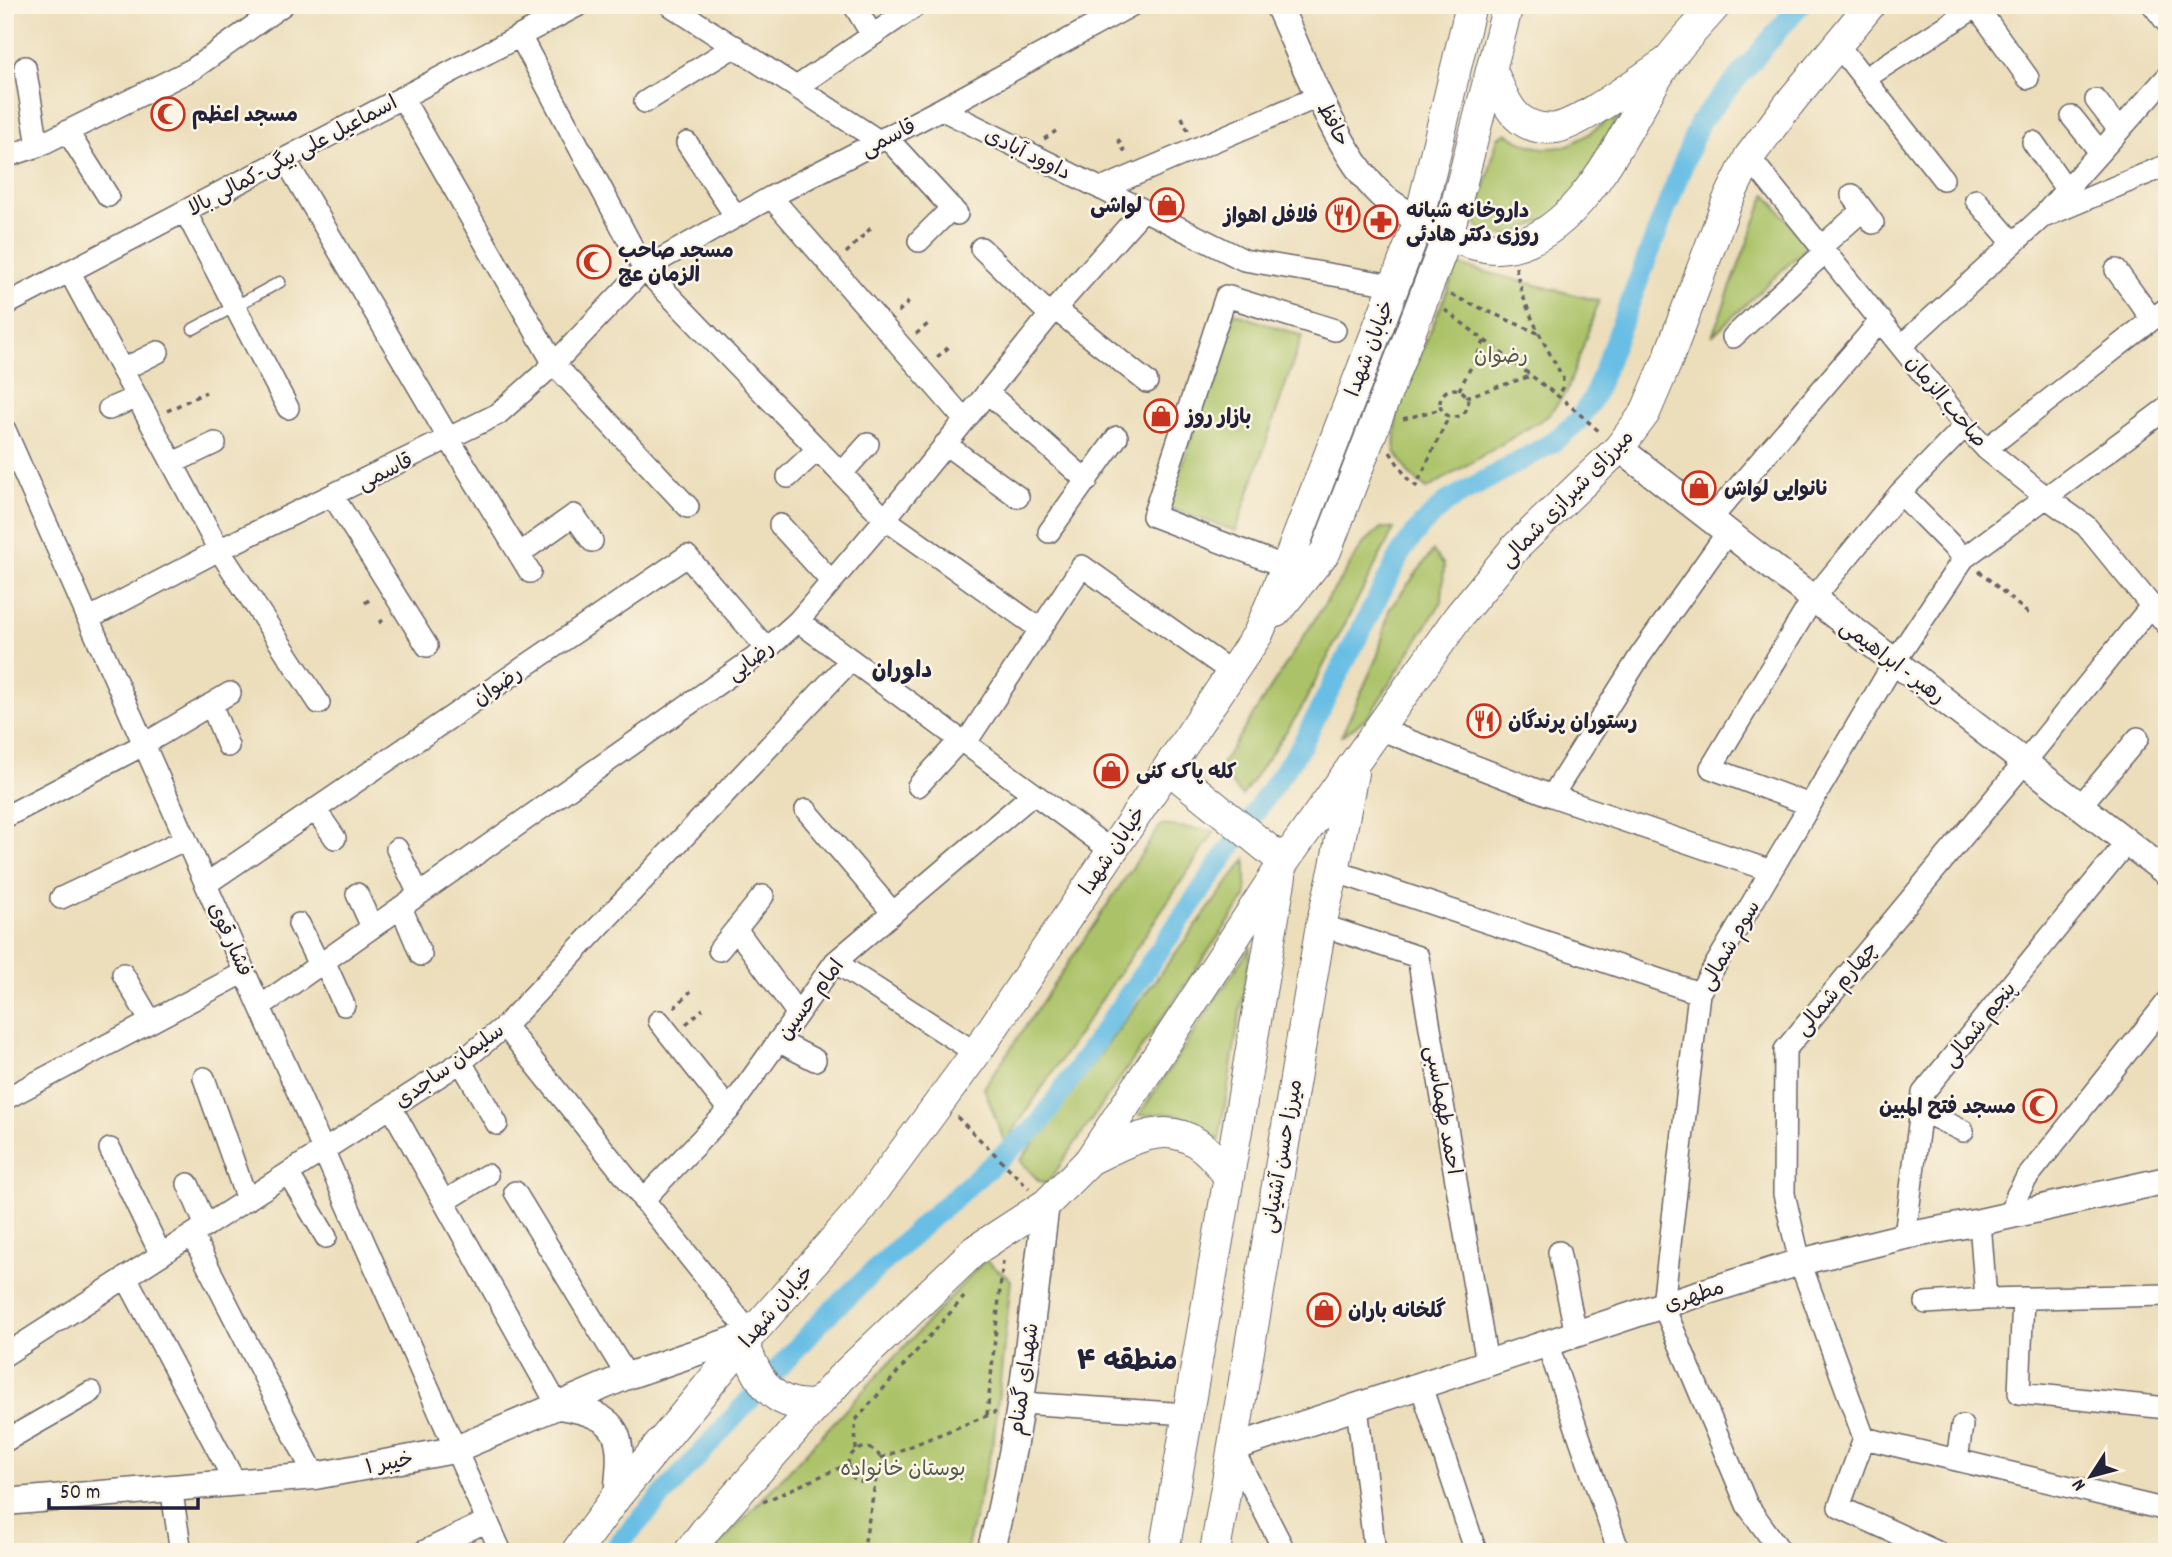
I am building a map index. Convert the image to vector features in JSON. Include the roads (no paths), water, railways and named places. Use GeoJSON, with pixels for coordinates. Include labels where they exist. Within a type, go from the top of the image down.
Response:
{"type":"FeatureCollection","features":[{"type":"Feature","properties":{"kind":"main road","name":"خیابان شهدا"},"geometry":{"type":"LineString","coordinates":[[576,1552],[617,1496],[748,1338],[861,1209],[976,1053],[1258,634],[1296,572],[1393,285],[1419,221],[1471,5]]}},
{"type":"Feature","properties":{"kind":"main road","name":"خیابان شهدا"},"geometry":{"type":"LineString","coordinates":[[1296,572],[1326,551],[1433,294],[1508,5]]}},
{"type":"Feature","properties":{"kind":"main road"},"geometry":{"type":"LineString","coordinates":[[1419,221],[1448,236],[1496,248],[1530,241],[1546,231],[1573,208],[1624,138],[1668,61],[1716,5]]}},
{"type":"Feature","properties":{"kind":"main road","name":"میرزای شیرازی شمالی"},"geometry":{"type":"LineString","coordinates":[[1273,855],[1355,762],[1460,616],[1515,548],[1619,448],[1644,413],[1668,359],[1727,202],[1749,157],[1870,5]]}},
{"type":"Feature","properties":{"kind":"main road"},"geometry":{"type":"LineString","coordinates":[[1492,72],[1506,101],[1519,118],[1537,128],[1558,127],[1583,116],[1668,61]]}},
{"type":"Feature","properties":{"kind":"main road"},"geometry":{"type":"LineString","coordinates":[[1393,285],[1433,294]]}},
{"type":"Feature","properties":{"kind":"main road","name":"میرزا حسن آشتیانی"},"geometry":{"type":"LineString","coordinates":[[1214,1552],[1321,925],[1355,762]]}},
{"type":"Feature","properties":{"kind":"main road"},"geometry":{"type":"LineString","coordinates":[[1167,768],[1273,855]]}},
{"type":"Feature","properties":{"kind":"main road"},"geometry":{"type":"LineString","coordinates":[[1164,1552],[1258,1003],[1273,855]]}},
{"type":"Feature","properties":{"kind":"main road"},"geometry":{"type":"LineString","coordinates":[[689,1552],[708,1527],[841,1378],[974,1251],[1046,1204],[1089,1161],[1273,855]]}},
{"type":"Feature","properties":{"kind":"main road"},"geometry":{"type":"LineString","coordinates":[[1258,1003],[1305,1016]]}},
{"type":"Feature","properties":{"kind":"main road"},"geometry":{"type":"LineString","coordinates":[[1089,1161],[1148,1133],[1165,1132],[1184,1136],[1201,1144],[1215,1157],[1228,1177]]}},
{"type":"Feature","properties":{"kind":"main road"},"geometry":{"type":"LineString","coordinates":[[748,1338],[758,1376],[773,1394],[801,1407],[818,1404]]}},
{"type":"Feature","properties":{"kind":"street"},"geometry":{"type":"LineString","coordinates":[[5,157],[38,146],[194,69],[283,5]]}},
{"type":"Feature","properties":{"kind":"street","name":"اسماعیل علی بیگی-کمالی بالا"},"geometry":{"type":"LineString","coordinates":[[5,305],[579,5]]}},
{"type":"Feature","properties":{"kind":"street"},"geometry":{"type":"LineString","coordinates":[[854,5],[872,35]]}},
{"type":"Feature","properties":{"kind":"street"},"geometry":{"type":"LineString","coordinates":[[798,86],[917,5]]}},
{"type":"Feature","properties":{"kind":"street","name":"قاسمی"},"geometry":{"type":"LineString","coordinates":[[88,619],[219,550],[498,414],[554,364],[644,268],[771,197],[941,109],[1132,5]]}},
{"type":"Feature","properties":{"kind":"street","name":"حافظ"},"geometry":{"type":"LineString","coordinates":[[1278,5],[1320,96],[1359,170],[1387,200],[1419,221]]}},
{"type":"Feature","properties":{"kind":"street"},"geometry":{"type":"LineString","coordinates":[[2153,5],[2167,23]]}},
{"type":"Feature","properties":{"kind":"street"},"geometry":{"type":"LineString","coordinates":[[1864,79],[1978,6],[2028,78]]}},
{"type":"Feature","properties":{"kind":"street"},"geometry":{"type":"LineString","coordinates":[[676,7],[883,139],[954,211],[919,241]]}},
{"type":"Feature","properties":{"kind":"street"},"geometry":{"type":"LineString","coordinates":[[520,36],[644,268],[886,519],[1040,629]]}},
{"type":"Feature","properties":{"kind":"street"},"geometry":{"type":"LineString","coordinates":[[1838,44],[1943,179]]}},
{"type":"Feature","properties":{"kind":"street"},"geometry":{"type":"LineString","coordinates":[[645,102],[735,46]]}},
{"type":"Feature","properties":{"kind":"street"},"geometry":{"type":"LineString","coordinates":[[25,67],[38,146]]}},
{"type":"Feature","properties":{"kind":"street"},"geometry":{"type":"LineString","coordinates":[[1901,346],[2040,219],[2167,77]]}},
{"type":"Feature","properties":{"kind":"street"},"geometry":{"type":"LineString","coordinates":[[1101,189],[1320,96]]}},
{"type":"Feature","properties":{"kind":"street"},"geometry":{"type":"LineString","coordinates":[[402,97],[554,364],[688,507]]}},
{"type":"Feature","properties":{"kind":"street"},"geometry":{"type":"LineString","coordinates":[[2096,100],[2119,130]]}},
{"type":"Feature","properties":{"kind":"street","name":"داوود آبادی"},"geometry":{"type":"LineString","coordinates":[[941,109],[1244,260],[1393,285]]}},
{"type":"Feature","properties":{"kind":"street"},"geometry":{"type":"LineString","coordinates":[[2072,117],[2100,152]]}},
{"type":"Feature","properties":{"kind":"street"},"geometry":{"type":"LineString","coordinates":[[67,131],[108,196]]}},
{"type":"Feature","properties":{"kind":"street"},"geometry":{"type":"LineString","coordinates":[[2033,142],[2067,189]]}},
{"type":"Feature","properties":{"kind":"street"},"geometry":{"type":"LineString","coordinates":[[687,143],[736,217]]}},
{"type":"Feature","properties":{"kind":"street","name":"صاحب الزمان"},"geometry":{"type":"LineString","coordinates":[[1749,157],[1965,426],[1986,449],[2086,526],[2167,625]]}},
{"type":"Feature","properties":{"kind":"street"},"geometry":{"type":"LineString","coordinates":[[285,159],[530,572]]}},
{"type":"Feature","properties":{"kind":"street"},"geometry":{"type":"LineString","coordinates":[[2040,219],[2167,165]]}},
{"type":"Feature","properties":{"kind":"street"},"geometry":{"type":"LineString","coordinates":[[771,197],[964,419]]}},
{"type":"Feature","properties":{"kind":"street"},"geometry":{"type":"LineString","coordinates":[[1976,200],[2013,243]]}},
{"type":"Feature","properties":{"kind":"street"},"geometry":{"type":"LineString","coordinates":[[1733,337],[1863,209]]}},
{"type":"Feature","properties":{"kind":"street","name":"رضایی"},"geometry":{"type":"LineString","coordinates":[[261,1006],[767,649],[798,621],[886,519],[964,419],[1143,210]]}},
{"type":"Feature","properties":{"kind":"street"},"geometry":{"type":"LineString","coordinates":[[186,211],[288,408]]}},
{"type":"Feature","properties":{"kind":"street"},"geometry":{"type":"LineString","coordinates":[[981,248],[1053,312],[1147,382]]}},
{"type":"Feature","properties":{"kind":"street"},"geometry":{"type":"LineString","coordinates":[[1986,449],[2159,314],[2116,270]]}},
{"type":"Feature","properties":{"kind":"street"},"geometry":{"type":"LineString","coordinates":[[69,271],[219,550],[318,703]]}},
{"type":"Feature","properties":{"kind":"street"},"geometry":{"type":"LineString","coordinates":[[1296,572],[1153,516],[1226,296],[1335,330]]}},
{"type":"Feature","properties":{"kind":"street"},"geometry":{"type":"LineString","coordinates":[[1552,796],[1718,527],[1881,320]]}},
{"type":"Feature","properties":{"kind":"street"},"geometry":{"type":"LineString","coordinates":[[122,370],[158,352]]}},
{"type":"Feature","properties":{"kind":"street"},"geometry":{"type":"LineString","coordinates":[[987,392],[1087,481]]}},
{"type":"Feature","properties":{"kind":"street"},"geometry":{"type":"LineString","coordinates":[[109,409],[137,397]]}},
{"type":"Feature","properties":{"kind":"street"},"geometry":{"type":"LineString","coordinates":[[1900,494],[1964,558],[2167,408]]}},
{"type":"Feature","properties":{"kind":"street"},"geometry":{"type":"LineString","coordinates":[[1810,805],[1712,768],[1812,600],[1900,494],[1965,426]]}},
{"type":"Feature","properties":{"kind":"street","name":"فشار قوی"},"geometry":{"type":"LineString","coordinates":[[5,430],[501,1552]]}},
{"type":"Feature","properties":{"kind":"street"},"geometry":{"type":"LineString","coordinates":[[1049,532],[1117,436]]}},
{"type":"Feature","properties":{"kind":"street"},"geometry":{"type":"LineString","coordinates":[[173,463],[215,443]]}},
{"type":"Feature","properties":{"kind":"street"},"geometry":{"type":"LineString","coordinates":[[842,473],[867,444]]}},
{"type":"Feature","properties":{"kind":"street"},"geometry":{"type":"LineString","coordinates":[[945,444],[1018,497]]}},
{"type":"Feature","properties":{"kind":"street","name":"رهبر - ابراهیمی"},"geometry":{"type":"LineString","coordinates":[[1619,448],[2167,873]]}},
{"type":"Feature","properties":{"kind":"street"},"geometry":{"type":"LineString","coordinates":[[788,477],[818,449]]}},
{"type":"Feature","properties":{"kind":"street"},"geometry":{"type":"LineString","coordinates":[[333,496],[427,646]]}},
{"type":"Feature","properties":{"kind":"street"},"geometry":{"type":"LineString","coordinates":[[519,554],[574,515],[592,541]]}},
{"type":"Feature","properties":{"kind":"street"},"geometry":{"type":"LineString","coordinates":[[780,525],[831,581]]}},
{"type":"Feature","properties":{"kind":"street","name":"رضوان"},"geometry":{"type":"LineString","coordinates":[[206,884],[687,556],[767,649]]}},
{"type":"Feature","properties":{"kind":"street","name":"سوم شمالی"},"geometry":{"type":"LineString","coordinates":[[1663,1305],[1699,993],[1895,661],[1964,558]]}},
{"type":"Feature","properties":{"kind":"street"},"geometry":{"type":"LineString","coordinates":[[918,786],[963,742],[1082,566],[1231,672]]}},
{"type":"Feature","properties":{"kind":"street","name":"چهارم شمالی"},"geometry":{"type":"LineString","coordinates":[[1864,1438],[1800,1262],[1784,1194],[1785,1050],[2152,605]]}},
{"type":"Feature","properties":{"kind":"street"},"geometry":{"type":"LineString","coordinates":[[798,621],[1112,851]]}},
{"type":"Feature","properties":{"kind":"street","name":"سلیمان ساجدی"},"geometry":{"type":"LineString","coordinates":[[5,1355],[461,1062],[505,1026],[851,660]]}},
{"type":"Feature","properties":{"kind":"street"},"geometry":{"type":"LineString","coordinates":[[5,817],[143,745],[230,693]]}},
{"type":"Feature","properties":{"kind":"street"},"geometry":{"type":"LineString","coordinates":[[211,704],[228,746]]}},
{"type":"Feature","properties":{"kind":"street"},"geometry":{"type":"LineString","coordinates":[[1379,729],[1552,796],[1771,871]]}},
{"type":"Feature","properties":{"kind":"street"},"geometry":{"type":"LineString","coordinates":[[2081,805],[2137,738]]}},
{"type":"Feature","properties":{"kind":"street","name":"امام حسین"},"geometry":{"type":"LineString","coordinates":[[643,1200],[729,1110],[835,962],[1033,794]]}},
{"type":"Feature","properties":{"kind":"street"},"geometry":{"type":"LineString","coordinates":[[315,809],[335,838]]}},
{"type":"Feature","properties":{"kind":"street"},"geometry":{"type":"LineString","coordinates":[[806,810],[893,913]]}},
{"type":"Feature","properties":{"kind":"street"},"geometry":{"type":"LineString","coordinates":[[61,898],[186,839]]}},
{"type":"Feature","properties":{"kind":"street","name":"پنجم شمالی"},"geometry":{"type":"LineString","coordinates":[[1905,1236],[1923,1093],[2127,842]]}},
{"type":"Feature","properties":{"kind":"street"},"geometry":{"type":"LineString","coordinates":[[397,849],[419,894]]}},
{"type":"Feature","properties":{"kind":"street"},"geometry":{"type":"LineString","coordinates":[[1334,872],[1699,993]]}},
{"type":"Feature","properties":{"kind":"street"},"geometry":{"type":"LineString","coordinates":[[357,894],[372,927]]}},
{"type":"Feature","properties":{"kind":"street"},"geometry":{"type":"LineString","coordinates":[[719,950],[763,896]]}},
{"type":"Feature","properties":{"kind":"street"},"geometry":{"type":"LineString","coordinates":[[401,907],[421,955]]}},
{"type":"Feature","properties":{"kind":"street"},"geometry":{"type":"LineString","coordinates":[[299,924],[344,1005]]}},
{"type":"Feature","properties":{"kind":"street","name":"احمد طهماسبی"},"geometry":{"type":"LineString","coordinates":[[1321,925],[1418,957],[1487,1363]]}},
{"type":"Feature","properties":{"kind":"street"},"geometry":{"type":"LineString","coordinates":[[736,929],[798,1014]]}},
{"type":"Feature","properties":{"kind":"street"},"geometry":{"type":"LineString","coordinates":[[835,962],[976,1053]]}},
{"type":"Feature","properties":{"kind":"street"},"geometry":{"type":"LineString","coordinates":[[5,1099],[246,972]]}},
{"type":"Feature","properties":{"kind":"street"},"geometry":{"type":"LineString","coordinates":[[123,974],[151,1022]]}},
{"type":"Feature","properties":{"kind":"street"},"geometry":{"type":"LineString","coordinates":[[2011,1215],[2025,1180],[2167,1002]]}},
{"type":"Feature","properties":{"kind":"street"},"geometry":{"type":"LineString","coordinates":[[659,1021],[729,1110]]}},
{"type":"Feature","properties":{"kind":"street"},"geometry":{"type":"LineString","coordinates":[[505,1026],[748,1338]]}},
{"type":"Feature","properties":{"kind":"street"},"geometry":{"type":"LineString","coordinates":[[778,1041],[815,1060]]}},
{"type":"Feature","properties":{"kind":"street"},"geometry":{"type":"LineString","coordinates":[[461,1062],[497,1124]]}},
{"type":"Feature","properties":{"kind":"street"},"geometry":{"type":"LineString","coordinates":[[204,1078],[247,1200]]}},
{"type":"Feature","properties":{"kind":"street"},"geometry":{"type":"LineString","coordinates":[[391,1107],[558,1406],[588,1410],[614,1428],[620,1443],[621,1457],[617,1496]]}},
{"type":"Feature","properties":{"kind":"street"},"geometry":{"type":"LineString","coordinates":[[1920,1110],[1963,1131]]}},
{"type":"Feature","properties":{"kind":"street"},"geometry":{"type":"LineString","coordinates":[[110,1149],[161,1255]]}},
{"type":"Feature","properties":{"kind":"street"},"geometry":{"type":"LineString","coordinates":[[288,1173],[326,1237]]}},
{"type":"Feature","properties":{"kind":"street"},"geometry":{"type":"LineString","coordinates":[[444,1202],[487,1175]]}},
{"type":"Feature","properties":{"kind":"street","name":"مطهری"},"geometry":{"type":"LineString","coordinates":[[1232,1448],[1800,1262],[1905,1236],[2167,1180]]}},
{"type":"Feature","properties":{"kind":"street"},"geometry":{"type":"LineString","coordinates":[[188,1184],[199,1230],[315,1476]]}},
{"type":"Feature","properties":{"kind":"street"},"geometry":{"type":"LineString","coordinates":[[515,1192],[627,1376]]}},
{"type":"Feature","properties":{"kind":"street","name":"شهدای گمنام"},"geometry":{"type":"LineString","coordinates":[[990,1552],[1022,1403],[1046,1204]]}},
{"type":"Feature","properties":{"kind":"street"},"geometry":{"type":"LineString","coordinates":[[1980,1222],[1986,1299]]}},
{"type":"Feature","properties":{"kind":"street"},"geometry":{"type":"LineString","coordinates":[[1559,1252],[1576,1334]]}},
{"type":"Feature","properties":{"kind":"street"},"geometry":{"type":"LineString","coordinates":[[127,1277],[236,1484]]}},
{"type":"Feature","properties":{"kind":"street"},"geometry":{"type":"LineString","coordinates":[[1926,1303],[2167,1295]]}},
{"type":"Feature","properties":{"kind":"street"},"geometry":{"type":"LineString","coordinates":[[2023,1298],[2019,1393],[2167,1408]]}},
{"type":"Feature","properties":{"kind":"street"},"geometry":{"type":"LineString","coordinates":[[1663,1305],[1746,1505],[1781,1552]]}},
{"type":"Feature","properties":{"kind":"street","name":"خیبر ۱"},"geometry":{"type":"LineString","coordinates":[[5,1502],[315,1476],[454,1450],[627,1376],[748,1338]]}},
{"type":"Feature","properties":{"kind":"street"},"geometry":{"type":"LineString","coordinates":[[1547,1343],[1619,1552]]}},
{"type":"Feature","properties":{"kind":"street"},"geometry":{"type":"LineString","coordinates":[[1421,1386],[1476,1552]]}},
{"type":"Feature","properties":{"kind":"street"},"geometry":{"type":"LineString","coordinates":[[5,1441],[91,1392]]}},
{"type":"Feature","properties":{"kind":"street"},"geometry":{"type":"LineString","coordinates":[[1022,1403],[1187,1415]]}},
{"type":"Feature","properties":{"kind":"street"},"geometry":{"type":"LineString","coordinates":[[1357,1407],[1375,1552]]}},
{"type":"Feature","properties":{"kind":"street"},"geometry":{"type":"LineString","coordinates":[[1957,1460],[1962,1426]]}},
{"type":"Feature","properties":{"kind":"street"},"geometry":{"type":"LineString","coordinates":[[1937,1552],[1839,1507],[1864,1438],[2167,1510]]}},
{"type":"Feature","properties":{"kind":"street"},"geometry":{"type":"LineString","coordinates":[[1232,1448],[1284,1552]]}},
{"type":"Feature","properties":{"kind":"street"},"geometry":{"type":"LineString","coordinates":[[171,1487],[181,1552]]}},
{"type":"Feature","properties":{"kind":"street"},"geometry":{"type":"LineString","coordinates":[[423,1552],[487,1521]]}},
{"type":"Feature","properties":{"kind":"lane"},"geometry":{"type":"LineString","coordinates":[[193,329],[280,282]]}},
{"type":"Feature","properties":{"kind":"waterway"},"geometry":{"type":"LineString","coordinates":[[613,1552],[824,1318],[925,1223],[1039,1124],[1301,746],[1402,551],[1421,526],[1448,501],[1552,443],[1578,421],[1594,396],[1699,123],[1800,5]]}},
{"type":"Feature","properties":{"kind":"place","name":"مسجد اعظم"},"geometry":{"type":"Point","coordinates":[168,114]}},
{"type":"Feature","properties":{"kind":"place","name":"لواشی"},"geometry":{"type":"Point","coordinates":[1167,205]}},
{"type":"Feature","properties":{"kind":"place","name":"فلافل اهواز"},"geometry":{"type":"Point","coordinates":[1343,215]}},
{"type":"Feature","properties":{"kind":"place","name":"داروخانه شبانه روزی دکتر هادئی"},"geometry":{"type":"Point","coordinates":[1381,222]}},
{"type":"Feature","properties":{"kind":"place","name":"مسجد صاحب الزمان عج"},"geometry":{"type":"Point","coordinates":[594,262]}},
{"type":"Feature","properties":{"kind":"place","name":"بازار روز"},"geometry":{"type":"Point","coordinates":[1161,416]}},
{"type":"Feature","properties":{"kind":"place","name":"نانوایی لواش"},"geometry":{"type":"Point","coordinates":[1699,488]}},
{"type":"Feature","properties":{"kind":"place","name":"رستوران پرندگان"},"geometry":{"type":"Point","coordinates":[1484,721]}},
{"type":"Feature","properties":{"kind":"place","name":"کله پاک کنی"},"geometry":{"type":"Point","coordinates":[1111,771]}},
{"type":"Feature","properties":{"kind":"place","name":"مسجد فتح المبین"},"geometry":{"type":"Point","coordinates":[2040,1106]}},
{"type":"Feature","properties":{"kind":"place","name":"گلخانه باران"},"geometry":{"type":"Point","coordinates":[1324,1310]}},
{"type":"Feature","properties":{"kind":"district","name":"داوران"},"geometry":{"type":"Point","coordinates":[902,669]}},
{"type":"Feature","properties":{"kind":"district","name":"منطقه ۴"},"geometry":{"type":"Point","coordinates":[1127,1359]}},
{"type":"Feature","properties":{"kind":"park label","name":"بوستان خانواده"},"geometry":{"type":"Point","coordinates":[903,1468]}}]}
